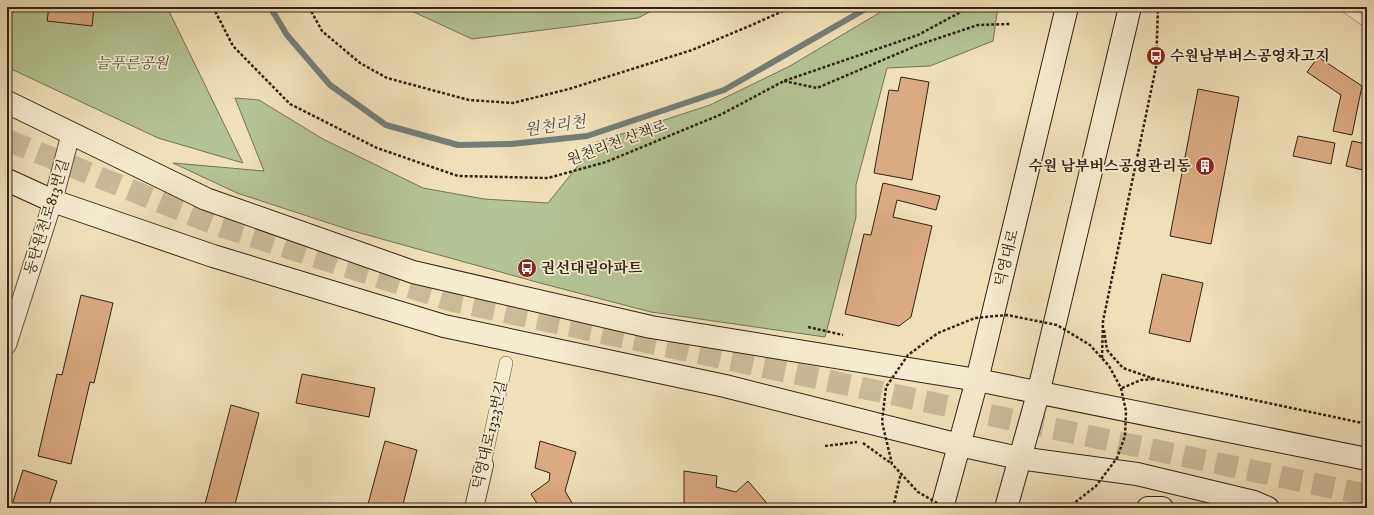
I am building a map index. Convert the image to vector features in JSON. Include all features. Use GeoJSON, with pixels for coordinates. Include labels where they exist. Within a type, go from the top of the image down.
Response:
{"type":"FeatureCollection","features":[{"type":"Feature","properties":{"kind":"main road","name":"덕영대로"},"geometry":{"type":"LineString","coordinates":[[942,508],[977,380],[1067,7]]}},
{"type":"Feature","properties":{"kind":"main road"},"geometry":{"type":"LineString","coordinates":[[1006,508],[1038,394],[1130,7]]}},
{"type":"Feature","properties":{"kind":"main road"},"geometry":{"type":"LineString","coordinates":[[7,102],[206,199],[412,272],[650,327],[977,380],[1038,394],[1367,459]]}},
{"type":"Feature","properties":{"kind":"main road"},"geometry":{"type":"LineString","coordinates":[[7,180],[53,201],[213,256],[444,326],[725,386],[959,445],[1019,458],[1137,474],[1254,502],[1268,508]]}},
{"type":"Feature","properties":{"kind":"main road"},"geometry":{"type":"LineString","coordinates":[[1148,508],[1162,508]]}},
{"type":"Feature","properties":{"kind":"street","name":"동탄원천로813번길"},"geometry":{"type":"LineString","coordinates":[[7,345],[53,201],[71,133]]}},
{"type":"Feature","properties":{"kind":"street","name":"덕영대로1323번길"},"geometry":{"type":"LineString","coordinates":[[474,508],[506,363]]}},
{"type":"Feature","properties":{"kind":"lane"},"geometry":{"type":"LineString","coordinates":[[1344,7],[1367,23]]}},
{"type":"Feature","properties":{"kind":"path","name":"원천리천 산책로"},"geometry":{"type":"LineString","coordinates":[[213,7],[233,46],[290,104],[377,148],[458,176],[548,178],[606,162],[722,114],[784,81],[918,35],[970,7]]}},
{"type":"Feature","properties":{"kind":"path"},"geometry":{"type":"LineString","coordinates":[[309,7],[322,31],[360,64],[387,78],[469,100],[513,103],[569,89],[692,50],[781,12],[788,7]]}},
{"type":"Feature","properties":{"kind":"path"},"geometry":{"type":"LineString","coordinates":[[1102,358],[1103,321],[1156,67],[1158,7]]}},
{"type":"Feature","properties":{"kind":"path"},"geometry":{"type":"LineString","coordinates":[[784,81],[818,88],[918,45],[970,27],[978,25],[1010,24]]}},
{"type":"Feature","properties":{"kind":"path"},"geometry":{"type":"LineString","coordinates":[[892,464],[882,422],[886,388],[908,355],[938,333],[975,318],[1007,315],[1057,325],[1090,345],[1109,366],[1121,388],[1126,411],[1125,436],[1117,458],[1096,486],[1073,504],[1063,508]]}},
{"type":"Feature","properties":{"kind":"path"},"geometry":{"type":"LineString","coordinates":[[1103,321],[1107,350],[1122,368],[1155,379],[1367,424]]}},
{"type":"Feature","properties":{"kind":"path"},"geometry":{"type":"LineString","coordinates":[[1121,388],[1141,380],[1155,379]]}},
{"type":"Feature","properties":{"kind":"path"},"geometry":{"type":"LineString","coordinates":[[825,446],[860,442],[892,464],[918,492],[946,508]]}},
{"type":"Feature","properties":{"kind":"path"},"geometry":{"type":"LineString","coordinates":[[893,508],[901,473]]}},
{"type":"Feature","properties":{"kind":"green space","name":"늘푸른공원"},"geometry":{"type":"Polygon","coordinates":[[[7,7],[167,7],[243,163],[158,138],[7,67],[7,7]]]}},
{"type":"Feature","properties":{"kind":"green space"},"geometry":{"type":"Polygon","coordinates":[[[403,7],[659,7],[638,18],[472,39],[403,7]]]}},
{"type":"Feature","properties":{"kind":"green space"},"geometry":{"type":"Polygon","coordinates":[[[889,7],[998,7],[993,41],[930,66],[887,68],[856,185],[856,217],[825,337],[651,312],[540,283],[353,231],[237,193],[173,163],[264,171],[235,98],[259,100],[323,139],[423,188],[484,199],[548,203],[597,142],[710,105],[790,66],[889,7]]]}},
{"type":"Feature","properties":{"kind":"building"},"geometry":{"type":"Polygon","coordinates":[[[49,7],[94,7],[92,26],[47,21],[49,7]]]}},
{"type":"Feature","properties":{"kind":"building"},"geometry":{"type":"Polygon","coordinates":[[[1318,57],[1362,86],[1352,135],[1333,131],[1341,95],[1307,72],[1318,57]]]}},
{"type":"Feature","properties":{"kind":"building"},"geometry":{"type":"Polygon","coordinates":[[[901,77],[929,82],[912,180],[874,173],[889,90],[898,91],[901,77]]]}},
{"type":"Feature","properties":{"kind":"building","name":"수원 남부버스공영관리동"},"geometry":{"type":"Polygon","coordinates":[[[1198,89],[1239,97],[1211,244],[1170,236],[1198,89]]]}},
{"type":"Feature","properties":{"kind":"building"},"geometry":{"type":"Polygon","coordinates":[[[1298,136],[1335,143],[1331,164],[1293,156],[1298,136]]]}},
{"type":"Feature","properties":{"kind":"building"},"geometry":{"type":"Polygon","coordinates":[[[1352,141],[1367,144],[1367,171],[1346,166],[1352,141]]]}},
{"type":"Feature","properties":{"kind":"building"},"geometry":{"type":"Polygon","coordinates":[[[883,183],[940,196],[936,210],[897,200],[893,217],[932,226],[911,317],[899,326],[845,314],[864,234],[871,235],[883,183]]]}},
{"type":"Feature","properties":{"kind":"building"},"geometry":{"type":"Polygon","coordinates":[[[1162,274],[1203,283],[1190,342],[1149,333],[1162,274]]]}},
{"type":"Feature","properties":{"kind":"building"},"geometry":{"type":"Polygon","coordinates":[[[81,295],[113,303],[94,383],[90,382],[71,464],[38,456],[57,374],[62,375],[81,295]]]}},
{"type":"Feature","properties":{"kind":"building"},"geometry":{"type":"Polygon","coordinates":[[[302,374],[375,388],[369,417],[296,403],[302,374]]]}},
{"type":"Feature","properties":{"kind":"building"},"geometry":{"type":"Polygon","coordinates":[[[231,405],[259,413],[234,508],[204,508],[231,405]]]}},
{"type":"Feature","properties":{"kind":"building"},"geometry":{"type":"Polygon","coordinates":[[[385,441],[417,450],[402,508],[367,508],[385,441]]]}},
{"type":"Feature","properties":{"kind":"building"},"geometry":{"type":"Polygon","coordinates":[[[540,441],[576,452],[565,491],[575,508],[540,508],[531,494],[549,481],[550,473],[535,468],[540,441]]]}},
{"type":"Feature","properties":{"kind":"building"},"geometry":{"type":"Polygon","coordinates":[[[23,470],[57,481],[48,508],[11,508],[23,470]]]}},
{"type":"Feature","properties":{"kind":"building"},"geometry":{"type":"Polygon","coordinates":[[[684,471],[717,476],[716,487],[736,492],[748,481],[771,508],[684,508],[684,471]]]}},
{"type":"Feature","properties":{"kind":"waterway","name":"원천리천"},"geometry":{"type":"LineString","coordinates":[[270,7],[287,35],[330,85],[386,125],[458,145],[511,144],[587,136],[724,90],[869,7]]}},
{"type":"Feature","properties":{"kind":"tunnel"},"geometry":{"type":"LineString","coordinates":[[7,140],[217,225],[453,301],[1367,495]]}},
{"type":"Feature","properties":{"kind":"place","name":"수원남부버스공영차고지"},"geometry":{"type":"Point","coordinates":[1156,56]}},
{"type":"Feature","properties":{"kind":"place","name":"수원 남부버스공영관리동"},"geometry":{"type":"Point","coordinates":[1205,166]}},
{"type":"Feature","properties":{"kind":"place","name":"권선대림아파트"},"geometry":{"type":"Point","coordinates":[527,268]}}]}
